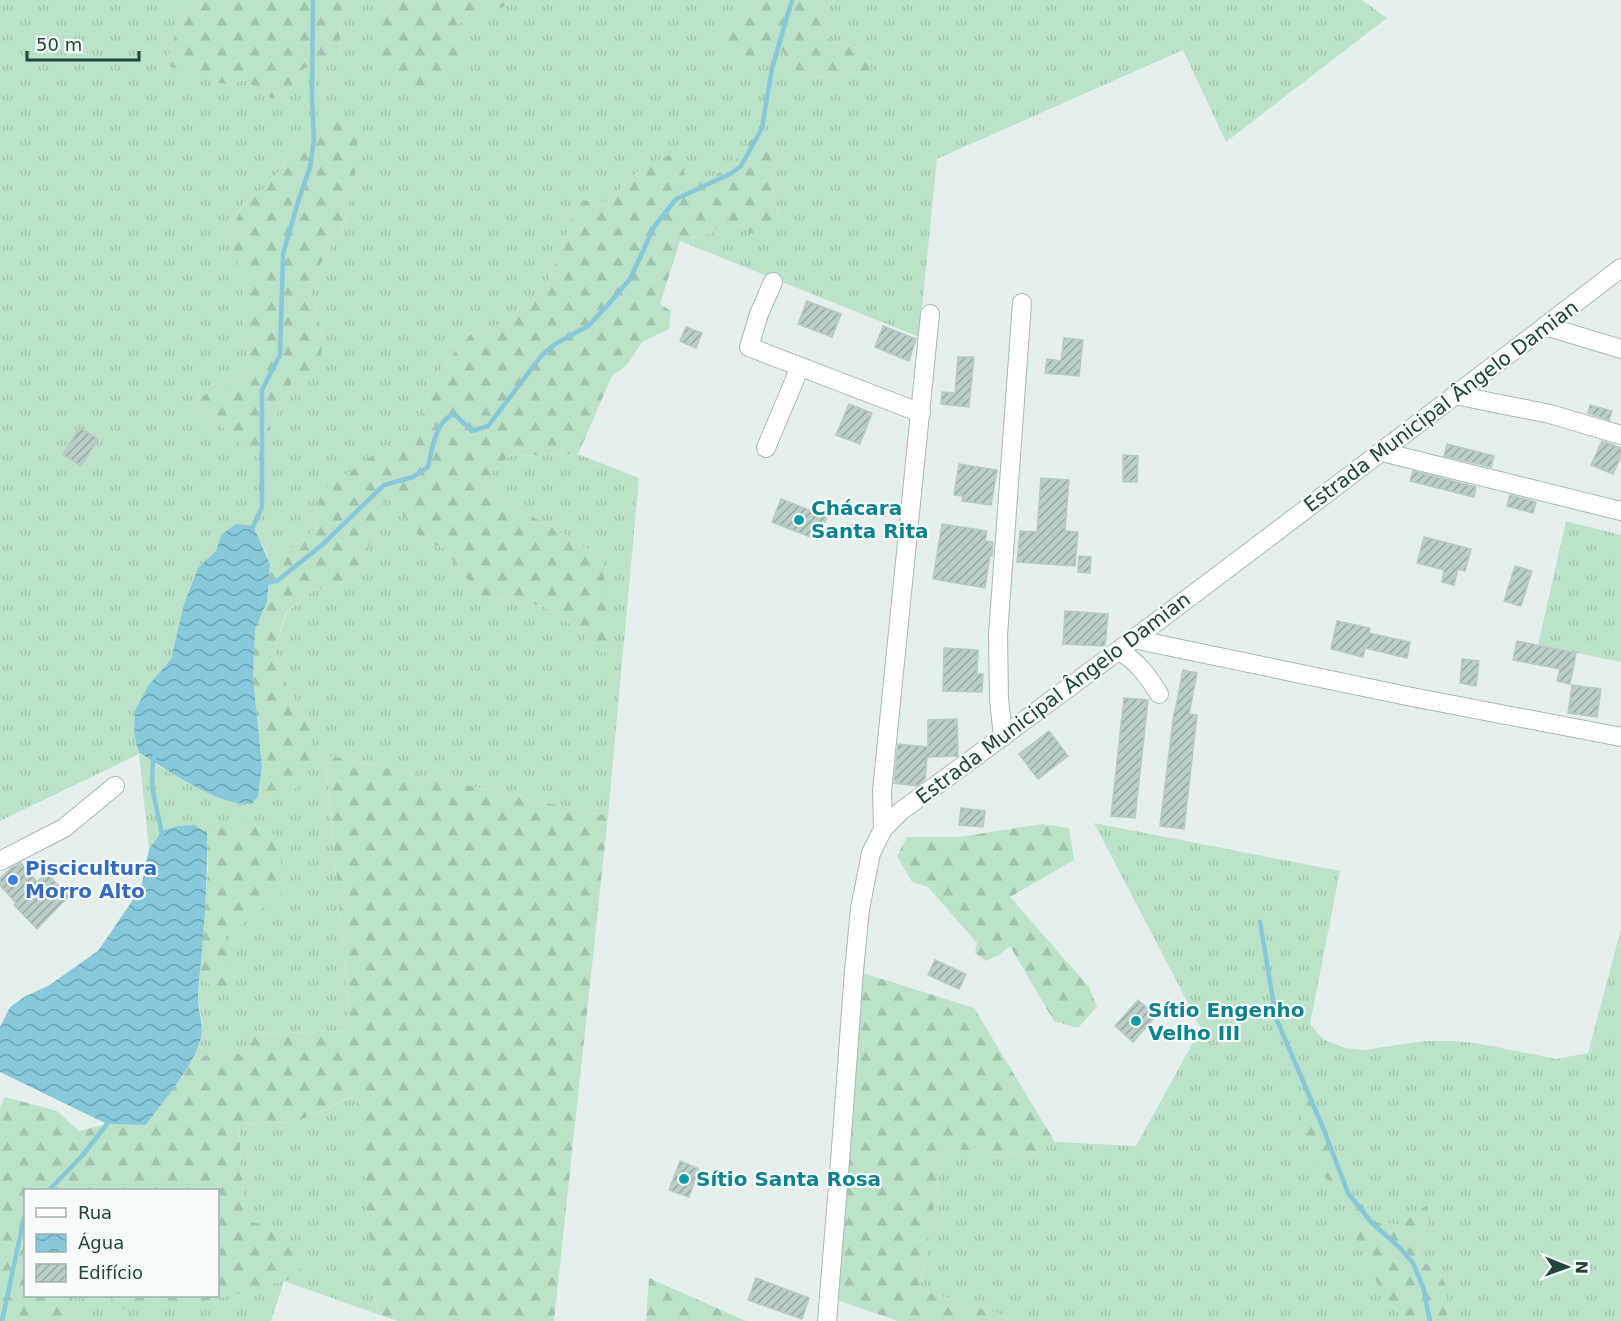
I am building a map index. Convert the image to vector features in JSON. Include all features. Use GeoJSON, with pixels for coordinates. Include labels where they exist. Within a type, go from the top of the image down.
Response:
{"type":"FeatureCollection","features":[{"type":"Feature","properties":{"kind":"street","name":"Estrada Municipal Ângelo Damian"},"geometry":{"type":"LineString","coordinates":[[827,1321],[860,909],[871,853],[883,829],[902,811],[1382,452],[1621,268]]}},
{"type":"Feature","properties":{"kind":"street"},"geometry":{"type":"LineString","coordinates":[[772,282],[749,347],[921,413]]}},
{"type":"Feature","properties":{"kind":"street"},"geometry":{"type":"LineString","coordinates":[[1003,737],[999,699],[1000,607],[1022,303]]}},
{"type":"Feature","properties":{"kind":"street"},"geometry":{"type":"LineString","coordinates":[[883,829],[882,791],[930,314]]}},
{"type":"Feature","properties":{"kind":"street"},"geometry":{"type":"LineString","coordinates":[[1545,326],[1621,349]]}},
{"type":"Feature","properties":{"kind":"street"},"geometry":{"type":"LineString","coordinates":[[766,448],[800,367]]}},
{"type":"Feature","properties":{"kind":"street"},"geometry":{"type":"LineString","coordinates":[[1455,395],[1550,414],[1621,435]]}},
{"type":"Feature","properties":{"kind":"street"},"geometry":{"type":"LineString","coordinates":[[1382,452],[1621,511]]}},
{"type":"Feature","properties":{"kind":"street"},"geometry":{"type":"LineString","coordinates":[[1159,694],[1140,666],[1130,657],[1126,645],[1621,737]]}},
{"type":"Feature","properties":{"kind":"street"},"geometry":{"type":"LineString","coordinates":[[999,699],[1014,708],[1037,712]]}},
{"type":"Feature","properties":{"kind":"street"},"geometry":{"type":"LineString","coordinates":[[0,861],[64,828],[115,786]]}},
{"type":"Feature","properties":{"kind":"green space"},"geometry":{"type":"Polygon","coordinates":[[[0,0],[185,0],[166,65],[228,84],[245,80],[272,99],[290,90],[303,69],[339,56],[342,7],[346,0],[400,0],[382,18],[439,31],[507,5],[507,0],[756,0],[732,22],[715,33],[776,42],[800,76],[832,77],[871,70],[864,51],[817,35],[829,4],[835,0],[1362,0],[1387,18],[1226,142],[1183,50],[937,159],[919,337],[680,241],[712,233],[727,219],[778,216],[771,184],[778,148],[759,129],[733,164],[711,178],[684,181],[681,150],[641,168],[608,202],[579,200],[547,285],[504,323],[471,334],[432,380],[415,446],[320,492],[315,529],[270,564],[263,545],[221,535],[216,551],[198,568],[184,604],[171,659],[148,686],[139,754],[0,821],[0,0]],[[317,120],[268,186],[243,204],[229,238],[245,281],[243,338],[250,360],[240,378],[194,400],[195,411],[223,427],[252,455],[270,437],[270,423],[283,405],[292,381],[323,338],[309,282],[343,228],[355,176],[357,133],[317,120]]]}},
{"type":"Feature","properties":{"kind":"green space"},"geometry":{"type":"Polygon","coordinates":[[[185,0],[346,0],[342,7],[339,56],[303,69],[290,90],[272,99],[245,80],[228,84],[216,83],[166,65],[185,0]]]}},
{"type":"Feature","properties":{"kind":"green space"},"geometry":{"type":"Polygon","coordinates":[[[400,0],[507,0],[508,5],[439,31],[467,42],[468,65],[426,98],[392,85],[378,45],[382,18],[400,0]]]}},
{"type":"Feature","properties":{"kind":"green space"},"geometry":{"type":"Polygon","coordinates":[[[756,0],[835,0],[829,4],[817,35],[864,51],[872,70],[832,77],[800,76],[776,42],[751,59],[721,49],[715,33],[756,0]]]}},
{"type":"Feature","properties":{"kind":"green space"},"geometry":{"type":"Polygon","coordinates":[[[340,113],[349,119],[358,133],[355,176],[343,228],[309,282],[323,338],[319,370],[292,381],[283,405],[270,423],[270,437],[252,456],[223,427],[195,411],[194,400],[240,378],[250,360],[243,338],[244,281],[229,238],[243,204],[268,186],[317,120],[340,113]]]}},
{"type":"Feature","properties":{"kind":"green space"},"geometry":{"type":"Polygon","coordinates":[[[759,129],[778,148],[771,184],[778,216],[753,234],[727,219],[712,233],[680,241],[660,304],[671,311],[669,329],[642,342],[627,365],[612,376],[578,454],[509,456],[482,482],[484,490],[575,540],[602,560],[612,642],[607,654],[591,648],[582,631],[543,606],[480,596],[443,547],[423,542],[387,492],[376,531],[362,562],[341,583],[312,591],[286,612],[274,651],[290,694],[312,727],[311,761],[291,796],[274,798],[258,796],[262,766],[253,677],[255,629],[267,602],[270,564],[315,529],[320,492],[388,445],[415,445],[432,380],[471,334],[504,323],[547,285],[579,200],[608,202],[641,168],[682,149],[685,181],[711,178],[733,164],[759,129]]]}},
{"type":"Feature","properties":{"kind":"green space"},"geometry":{"type":"Polygon","coordinates":[[[578,454],[639,478],[608,816],[325,756],[351,1031],[254,1034],[247,1057],[223,1047],[189,1064],[200,1043],[202,1021],[198,998],[208,870],[207,833],[162,831],[149,849],[139,754],[194,786],[225,800],[252,804],[258,796],[274,798],[312,727],[290,694],[274,651],[287,612],[312,591],[341,583],[362,562],[376,531],[387,491],[423,542],[443,547],[480,596],[543,606],[582,631],[591,648],[602,560],[575,540],[484,490],[482,482],[509,456],[578,454]]]}},
{"type":"Feature","properties":{"kind":"green space"},"geometry":{"type":"Polygon","coordinates":[[[1566,521],[1621,535],[1621,662],[1538,645],[1566,521]]]}},
{"type":"Feature","properties":{"kind":"green space"},"geometry":{"type":"Polygon","coordinates":[[[325,756],[608,816],[554,1321],[398,1321],[377,1314],[356,1095],[296,1122],[239,1124],[244,1221],[268,1225],[299,1255],[302,1275],[201,1302],[115,1309],[112,1297],[219,1297],[219,1189],[24,1189],[24,1297],[73,1297],[68,1321],[0,1321],[0,1108],[5,1097],[57,1111],[79,1131],[107,1124],[146,1125],[189,1064],[223,1047],[247,1057],[254,1034],[351,1031],[325,756]]]}},
{"type":"Feature","properties":{"kind":"green space"},"geometry":{"type":"Polygon","coordinates":[[[245,820],[263,823],[278,839],[284,892],[226,937],[230,988],[216,988],[200,980],[208,870],[207,833],[225,823],[245,820]]]}},
{"type":"Feature","properties":{"kind":"green space"},"geometry":{"type":"Polygon","coordinates":[[[1094,823],[1340,871],[1310,1024],[1323,1039],[1345,1048],[1364,1050],[1424,1041],[1454,1041],[1476,1043],[1556,1059],[1588,1053],[1621,929],[1621,1321],[1447,1321],[1447,1289],[1440,1272],[1418,1260],[1417,1246],[1429,1219],[1400,1225],[1376,1222],[1371,1209],[1404,1321],[1008,1321],[1002,1315],[920,1290],[942,1156],[952,1149],[1032,1155],[1055,1142],[1136,1146],[1201,1028],[1094,823]]]}},
{"type":"Feature","properties":{"kind":"green space"},"geometry":{"type":"Polygon","coordinates":[[[1042,824],[1069,828],[1074,860],[1010,897],[1089,987],[1097,1007],[1078,1028],[1054,1021],[1010,946],[999,955],[986,961],[975,953],[977,943],[928,887],[912,882],[897,856],[907,837],[959,837],[1042,824]]]}},
{"type":"Feature","properties":{"kind":"green space"},"geometry":{"type":"Polygon","coordinates":[[[863,973],[974,1008],[1055,1142],[1032,1155],[952,1149],[942,1156],[920,1290],[1002,1315],[1008,1321],[898,1321],[837,1300],[863,973]]]}},
{"type":"Feature","properties":{"kind":"green space"},"geometry":{"type":"Polygon","coordinates":[[[357,1095],[377,1314],[284,1281],[271,1321],[68,1321],[73,1297],[112,1297],[116,1309],[221,1297],[244,1222],[239,1124],[296,1122],[357,1095]]]}},
{"type":"Feature","properties":{"kind":"green space"},"geometry":{"type":"Polygon","coordinates":[[[1304,1098],[1310,1102],[1341,1167],[1341,1190],[1330,1185],[1311,1153],[1301,1115],[1304,1098]]]}},
{"type":"Feature","properties":{"kind":"green space"},"geometry":{"type":"Polygon","coordinates":[[[1362,1203],[1371,1209],[1376,1222],[1400,1225],[1427,1205],[1429,1219],[1417,1246],[1418,1259],[1440,1272],[1447,1289],[1447,1321],[1404,1321],[1379,1287],[1347,1219],[1362,1203]]]}},
{"type":"Feature","properties":{"kind":"green space"},"geometry":{"type":"Polygon","coordinates":[[[649,1278],[746,1321],[646,1321],[649,1278]]]}},
{"type":"Feature","properties":{"kind":"water"},"geometry":{"type":"Polygon","coordinates":[[[236,524],[253,526],[270,564],[267,602],[255,629],[253,677],[262,766],[258,796],[252,804],[224,800],[209,794],[139,753],[134,733],[135,711],[148,686],[171,659],[184,604],[198,568],[216,551],[221,535],[236,524]]]}},
{"type":"Feature","properties":{"kind":"water"},"geometry":{"type":"Polygon","coordinates":[[[194,825],[207,833],[206,893],[198,994],[201,1037],[195,1055],[182,1076],[146,1125],[107,1124],[0,1072],[0,1027],[10,1007],[26,996],[48,986],[98,951],[141,888],[149,849],[162,831],[177,826],[194,825]]]}},
{"type":"Feature","properties":{"kind":"building"},"geometry":{"type":"Polygon","coordinates":[[[807,301],[841,314],[832,337],[798,324],[807,301]]]}},
{"type":"Feature","properties":{"kind":"building"},"geometry":{"type":"Polygon","coordinates":[[[883,326],[916,339],[909,361],[875,347],[883,326]]]}},
{"type":"Feature","properties":{"kind":"building"},"geometry":{"type":"Polygon","coordinates":[[[686,327],[702,333],[696,348],[680,341],[686,327]]]}},
{"type":"Feature","properties":{"kind":"building"},"geometry":{"type":"Polygon","coordinates":[[[1064,338],[1083,340],[1079,376],[1045,373],[1047,359],[1061,361],[1064,338]]]}},
{"type":"Feature","properties":{"kind":"building"},"geometry":{"type":"Polygon","coordinates":[[[958,357],[974,357],[969,407],[941,404],[942,392],[955,393],[958,357]]]}},
{"type":"Feature","properties":{"kind":"building"},"geometry":{"type":"Polygon","coordinates":[[[849,404],[872,413],[860,444],[836,435],[849,404]]]}},
{"type":"Feature","properties":{"kind":"building"},"geometry":{"type":"Polygon","coordinates":[[[1590,405],[1612,411],[1609,420],[1588,413],[1590,405]]]}},
{"type":"Feature","properties":{"kind":"building"},"geometry":{"type":"Polygon","coordinates":[[[80,428],[98,439],[81,466],[63,454],[80,428]]]}},
{"type":"Feature","properties":{"kind":"building"},"geometry":{"type":"Polygon","coordinates":[[[1602,441],[1621,448],[1621,456],[1613,474],[1591,465],[1602,441]]]}},
{"type":"Feature","properties":{"kind":"building"},"geometry":{"type":"Polygon","coordinates":[[[1447,444],[1494,456],[1491,467],[1444,456],[1447,444]]]}},
{"type":"Feature","properties":{"kind":"building"},"geometry":{"type":"Polygon","coordinates":[[[1123,455],[1138,456],[1137,482],[1123,482],[1123,455]]]}},
{"type":"Feature","properties":{"kind":"building"},"geometry":{"type":"Polygon","coordinates":[[[959,464],[997,470],[991,505],[962,501],[963,496],[954,495],[959,464]]]}},
{"type":"Feature","properties":{"kind":"building"},"geometry":{"type":"Polygon","coordinates":[[[1413,471],[1476,487],[1474,497],[1410,481],[1413,471]]]}},
{"type":"Feature","properties":{"kind":"building"},"geometry":{"type":"Polygon","coordinates":[[[1041,478],[1069,480],[1065,531],[1078,532],[1075,566],[1017,562],[1020,531],[1037,532],[1041,478]]]}},
{"type":"Feature","properties":{"kind":"building"},"geometry":{"type":"Polygon","coordinates":[[[1510,495],[1536,502],[1533,513],[1507,506],[1510,495]]]}},
{"type":"Feature","properties":{"kind":"building","name":"Chácara Santa Rita"},"geometry":{"type":"Polygon","coordinates":[[[781,499],[827,517],[818,540],[772,522],[781,499]]]}},
{"type":"Feature","properties":{"kind":"building"},"geometry":{"type":"Polygon","coordinates":[[[942,524],[987,531],[985,541],[993,542],[985,588],[933,579],[942,524]]]}},
{"type":"Feature","properties":{"kind":"building"},"geometry":{"type":"Polygon","coordinates":[[[1424,537],[1471,549],[1465,571],[1458,569],[1454,585],[1442,582],[1444,570],[1417,563],[1424,537]]]}},
{"type":"Feature","properties":{"kind":"building"},"geometry":{"type":"Polygon","coordinates":[[[1079,556],[1091,557],[1090,573],[1078,572],[1079,556]]]}},
{"type":"Feature","properties":{"kind":"building"},"geometry":{"type":"Polygon","coordinates":[[[1515,566],[1532,571],[1521,606],[1504,601],[1515,566]]]}},
{"type":"Feature","properties":{"kind":"building"},"geometry":{"type":"Polygon","coordinates":[[[1065,611],[1108,614],[1105,646],[1063,644],[1065,611]]]}},
{"type":"Feature","properties":{"kind":"building"},"geometry":{"type":"Polygon","coordinates":[[[1337,621],[1370,628],[1369,633],[1410,642],[1407,658],[1365,648],[1363,657],[1331,649],[1337,621]]]}},
{"type":"Feature","properties":{"kind":"building"},"geometry":{"type":"Polygon","coordinates":[[[1517,641],[1576,653],[1570,684],[1557,681],[1560,669],[1513,660],[1517,641]]]}},
{"type":"Feature","properties":{"kind":"building"},"geometry":{"type":"Polygon","coordinates":[[[944,648],[978,650],[977,674],[983,674],[982,692],[943,691],[944,648]]]}},
{"type":"Feature","properties":{"kind":"building"},"geometry":{"type":"Polygon","coordinates":[[[1462,659],[1479,661],[1476,686],[1460,683],[1462,659]]]}},
{"type":"Feature","properties":{"kind":"building"},"geometry":{"type":"Polygon","coordinates":[[[1183,670],[1197,673],[1189,714],[1197,715],[1184,829],[1160,826],[1174,712],[1183,670]]]}},
{"type":"Feature","properties":{"kind":"building"},"geometry":{"type":"Polygon","coordinates":[[[1572,685],[1601,689],[1597,717],[1568,713],[1572,685]]]}},
{"type":"Feature","properties":{"kind":"building"},"geometry":{"type":"Polygon","coordinates":[[[1124,698],[1148,700],[1135,818],[1111,816],[1124,698]]]}},
{"type":"Feature","properties":{"kind":"building"},"geometry":{"type":"Polygon","coordinates":[[[957,719],[958,756],[927,757],[925,779],[917,786],[894,783],[898,744],[928,747],[928,720],[957,719]]]}},
{"type":"Feature","properties":{"kind":"building"},"geometry":{"type":"Polygon","coordinates":[[[1049,731],[1068,756],[1038,779],[1019,754],[1049,731]]]}},
{"type":"Feature","properties":{"kind":"building"},"geometry":{"type":"Polygon","coordinates":[[[961,808],[985,811],[983,827],[959,825],[961,808]]]}},
{"type":"Feature","properties":{"kind":"building"},"geometry":{"type":"Polygon","coordinates":[[[21,863],[37,882],[46,873],[69,896],[37,929],[14,905],[16,903],[0,885],[0,878],[21,863]]]}},
{"type":"Feature","properties":{"kind":"building"},"geometry":{"type":"Polygon","coordinates":[[[935,960],[966,974],[959,989],[928,975],[935,960]]]}},
{"type":"Feature","properties":{"kind":"building","name":"Sítio Engenho Velho III"},"geometry":{"type":"Polygon","coordinates":[[[1138,1000],[1156,1016],[1133,1042],[1115,1026],[1138,1000]]]}},
{"type":"Feature","properties":{"kind":"building","name":"Sítio Santa Rosa"},"geometry":{"type":"Polygon","coordinates":[[[680,1161],[699,1169],[689,1197],[669,1190],[680,1161]]]}},
{"type":"Feature","properties":{"kind":"building"},"geometry":{"type":"Polygon","coordinates":[[[756,1278],[809,1298],[802,1319],[748,1300],[756,1278]]]}},
{"type":"Feature","properties":{"kind":"waterway"},"geometry":{"type":"LineString","coordinates":[[252,529],[262,507],[262,390],[280,355],[283,254],[310,167],[314,140],[313,0]]}},
{"type":"Feature","properties":{"kind":"waterway"},"geometry":{"type":"LineString","coordinates":[[261,584],[277,581],[322,545],[384,485],[413,477],[428,467],[438,429],[448,418],[454,414],[472,431],[488,426],[542,355],[555,344],[588,326],[630,279],[654,227],[676,199],[730,174],[741,166],[762,128],[772,68],[792,0]]}},
{"type":"Feature","properties":{"kind":"waterway"},"geometry":{"type":"LineString","coordinates":[[154,757],[152,787],[162,834]]}},
{"type":"Feature","properties":{"kind":"waterway"},"geometry":{"type":"LineString","coordinates":[[1260,922],[1276,1018],[1348,1193],[1371,1222],[1413,1263],[1423,1287],[1430,1321]]}},
{"type":"Feature","properties":{"kind":"waterway"},"geometry":{"type":"LineString","coordinates":[[50,1189],[82,1156],[108,1121]]}},
{"type":"Feature","properties":{"kind":"waterway"},"geometry":{"type":"LineString","coordinates":[[2,1321],[24,1218]]}},
{"type":"Feature","properties":{"kind":"place","name":"Chácara Santa Rita"},"geometry":{"type":"Point","coordinates":[799,520]}},
{"type":"Feature","properties":{"kind":"place","name":"Piscicultura Morro Alto"},"geometry":{"type":"Point","coordinates":[13,880]}},
{"type":"Feature","properties":{"kind":"place","name":"Sítio Engenho Velho III"},"geometry":{"type":"Point","coordinates":[1136,1021]}},
{"type":"Feature","properties":{"kind":"place","name":"Sítio Santa Rosa"},"geometry":{"type":"Point","coordinates":[684,1179]}}]}
